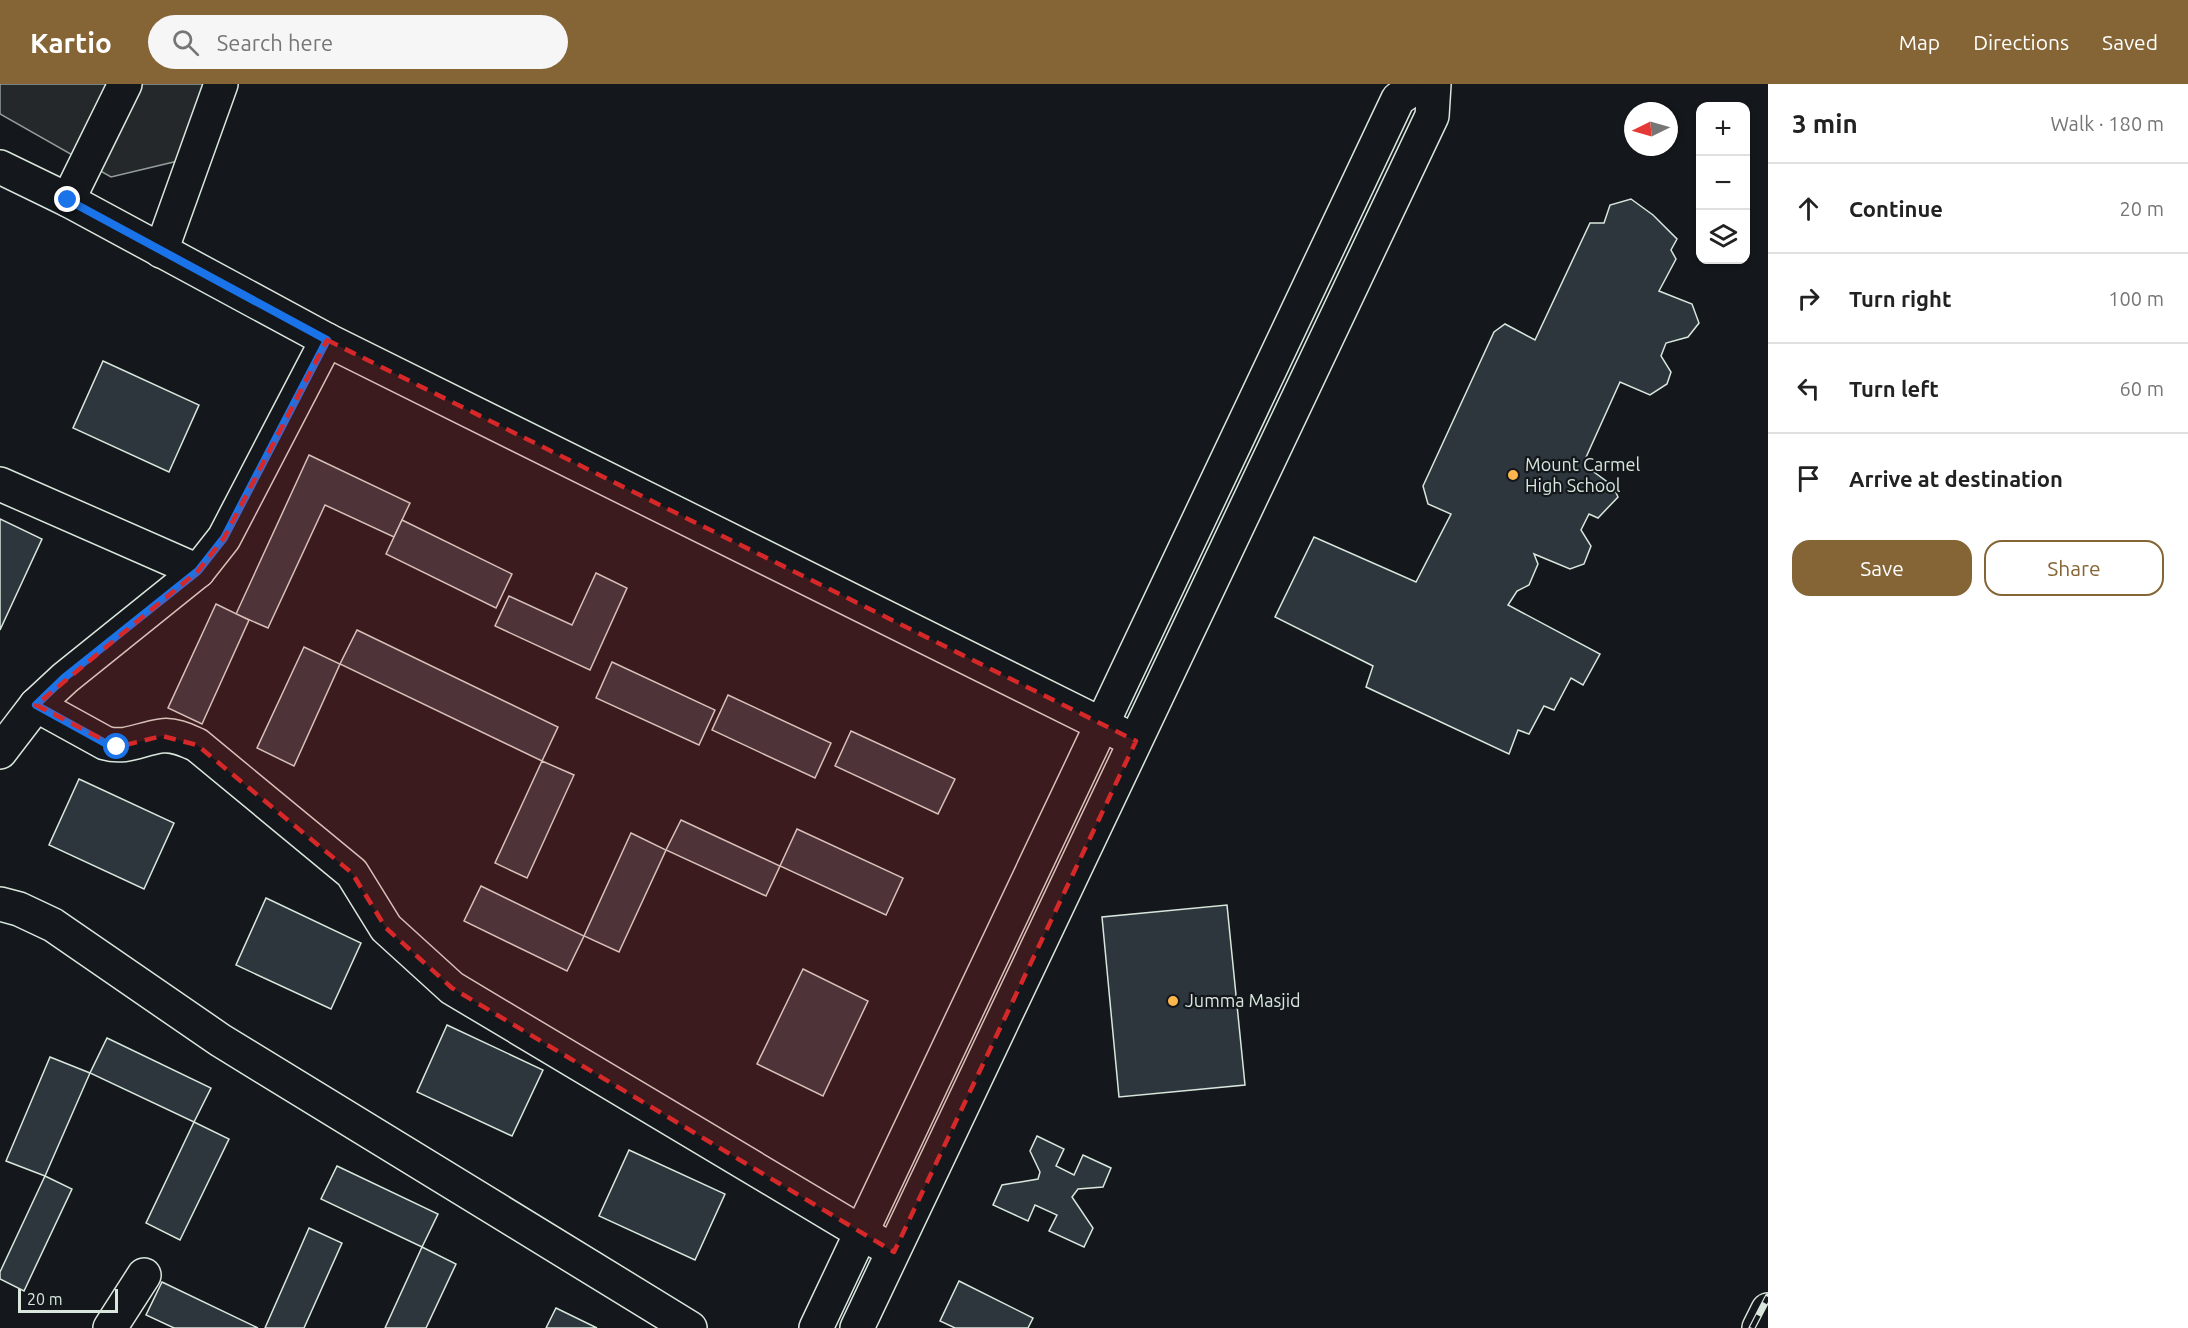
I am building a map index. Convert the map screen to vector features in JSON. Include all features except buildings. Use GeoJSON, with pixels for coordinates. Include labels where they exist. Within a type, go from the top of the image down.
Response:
{"type":"FeatureCollection","features":[{"type":"Feature","properties":{"kind":"street"},"geometry":{"type":"LineString","coordinates":[[68,200],[125,84]]}},
{"type":"Feature","properties":{"kind":"street"},"geometry":{"type":"LineString","coordinates":[[161,251],[221,84]]}},
{"type":"Feature","properties":{"kind":"street"},"geometry":{"type":"LineString","coordinates":[[816,1328],[1398,99],[1420,84]]}},
{"type":"Feature","properties":{"kind":"street"},"geometry":{"type":"LineString","coordinates":[[857,1328],[1432,116],[1434,84]]}},
{"type":"Feature","properties":{"kind":"street"},"geometry":{"type":"LineString","coordinates":[[0,167],[68,200],[327,340],[1136,741]]}},
{"type":"Feature","properties":{"kind":"street"},"geometry":{"type":"LineString","coordinates":[[2,746],[36,705],[64,678],[198,571],[224,538],[327,340]]}},
{"type":"Feature","properties":{"kind":"street"},"geometry":{"type":"LineString","coordinates":[[0,484],[198,571]]}},
{"type":"Feature","properties":{"kind":"street"},"geometry":{"type":"LineString","coordinates":[[36,705],[105,743],[117,747],[162,736],[178,737],[197,745],[352,873],[386,928],[452,988],[894,1252]]}},
{"type":"Feature","properties":{"kind":"street"},"geometry":{"type":"LineString","coordinates":[[0,904],[19,909],[53,925],[220,1040],[690,1328]]}},
{"type":"Feature","properties":{"kind":"street"},"geometry":{"type":"LineString","coordinates":[[110,1328],[144,1275]]}},
{"type":"Feature","properties":{"kind":"street"},"geometry":{"type":"LineString","coordinates":[[1759,1328],[1768,1310]]}},
{"type":"Feature","properties":{"kind":"highlighted area"},"geometry":{"type":"Polygon","coordinates":[[[327,340],[1136,741],[894,1252],[452,988],[386,928],[352,873],[197,745],[162,736],[117,747],[36,705],[198,571],[224,538],[327,340]]]}},
{"type":"Feature","properties":{"kind":"shaded area"},"geometry":{"type":"Polygon","coordinates":[[[0,84],[212,84],[186,159],[111,177],[0,114],[0,84]]]}},
{"type":"Feature","properties":{"kind":"railway"},"geometry":{"type":"LineString","coordinates":[[1752,1328],[1768,1297]]}},
{"type":"Feature","properties":{"kind":"place","name":"Mount Carmel High School"},"geometry":{"type":"Point","coordinates":[1513,475]}},
{"type":"Feature","properties":{"kind":"place","name":"Jumma Masjid"},"geometry":{"type":"Point","coordinates":[1173,1001]}},
{"type":"Feature","properties":{"kind":"route"},"geometry":{"type":"LineString","coordinates":[[68,200],[327,340],[224,538],[198,571],[64,678],[36,705],[105,743],[117,747]]}}]}
